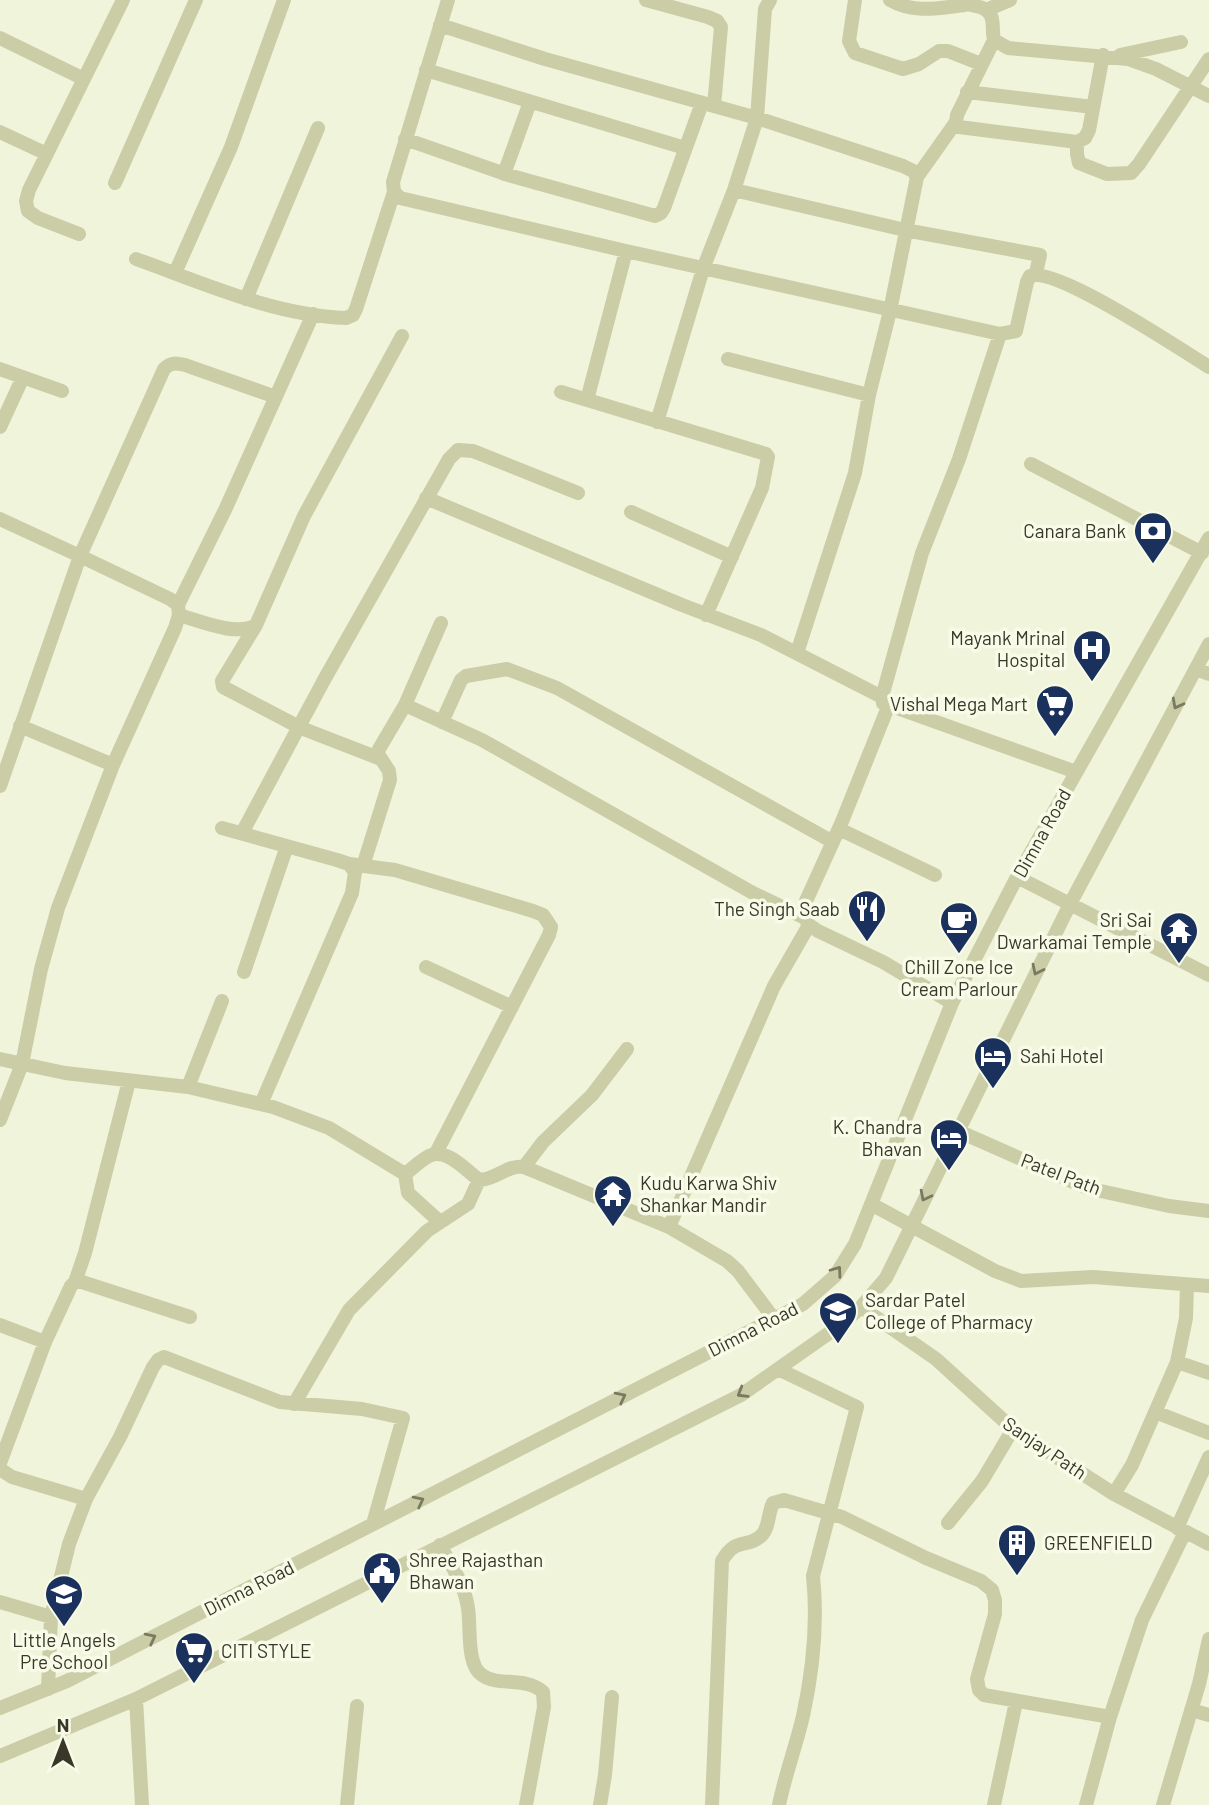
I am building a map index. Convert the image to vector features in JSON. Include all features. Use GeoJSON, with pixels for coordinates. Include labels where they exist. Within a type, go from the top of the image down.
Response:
{"type":"FeatureCollection","features":[{"type":"Feature","properties":{"kind":"street"},"geometry":{"type":"LineString","coordinates":[[79,234],[38,218],[27,211],[26,201],[123,0]]}},
{"type":"Feature","properties":{"kind":"street"},"geometry":{"type":"LineString","coordinates":[[115,183],[196,0]]}},
{"type":"Feature","properties":{"kind":"street"},"geometry":{"type":"LineString","coordinates":[[174,273],[231,147],[284,0]]}},
{"type":"Feature","properties":{"kind":"street"},"geometry":{"type":"LineString","coordinates":[[136,259],[246,299],[287,310],[346,318],[353,315],[394,191],[393,182],[405,139],[448,0]]}},
{"type":"Feature","properties":{"kind":"street"},"geometry":{"type":"LineString","coordinates":[[405,139],[504,174],[655,216],[661,213],[685,148],[708,104],[721,27],[717,21],[708,17],[646,0]]}},
{"type":"Feature","properties":{"kind":"street"},"geometry":{"type":"LineString","coordinates":[[657,422],[703,269],[734,190],[757,118],[765,9],[770,0]]}},
{"type":"Feature","properties":{"kind":"street"},"geometry":{"type":"LineString","coordinates":[[855,0],[849,41],[855,53],[903,69],[919,64],[939,51],[948,51],[981,65]]}},
{"type":"Feature","properties":{"kind":"street"},"geometry":{"type":"LineString","coordinates":[[797,653],[856,473],[869,394],[890,311],[917,177],[956,122],[967,92],[994,40],[991,16],[986,10],[962,2],[929,10],[904,7],[890,0]]}},
{"type":"Feature","properties":{"kind":"street"},"geometry":{"type":"LineString","coordinates":[[986,10],[1010,0]]}},
{"type":"Feature","properties":{"kind":"street"},"geometry":{"type":"LineString","coordinates":[[440,25],[545,60],[757,118],[903,166],[913,171],[917,177]]}},
{"type":"Feature","properties":{"kind":"street"},"geometry":{"type":"LineString","coordinates":[[0,38],[84,79]]}},
{"type":"Feature","properties":{"kind":"street"},"geometry":{"type":"LineString","coordinates":[[994,40],[1008,48],[1109,56],[1140,63],[1209,96]]}},
{"type":"Feature","properties":{"kind":"street"},"geometry":{"type":"LineString","coordinates":[[1109,56],[1181,42]]}},
{"type":"Feature","properties":{"kind":"street"},"geometry":{"type":"LineString","coordinates":[[956,122],[959,127],[969,130],[1076,142],[1085,138],[1089,130],[1093,107],[1109,56]]}},
{"type":"Feature","properties":{"kind":"street"},"geometry":{"type":"LineString","coordinates":[[1076,142],[1076,154],[1080,163],[1107,174],[1131,173],[1209,59]]}},
{"type":"Feature","properties":{"kind":"street"},"geometry":{"type":"LineString","coordinates":[[426,71],[685,148]]}},
{"type":"Feature","properties":{"kind":"street"},"geometry":{"type":"LineString","coordinates":[[967,92],[1093,107]]}},
{"type":"Feature","properties":{"kind":"street"},"geometry":{"type":"LineString","coordinates":[[504,174],[530,102]]}},
{"type":"Feature","properties":{"kind":"street"},"geometry":{"type":"LineString","coordinates":[[246,299],[318,128]]}},
{"type":"Feature","properties":{"kind":"street"},"geometry":{"type":"LineString","coordinates":[[0,132],[47,153]]}},
{"type":"Feature","properties":{"kind":"street"},"geometry":{"type":"LineString","coordinates":[[734,190],[905,230],[1040,255],[1036,274]]}},
{"type":"Feature","properties":{"kind":"street"},"geometry":{"type":"LineString","coordinates":[[394,191],[400,198],[703,269],[1000,334],[1012,334],[1018,328],[1027,282],[1030,276],[1036,274],[1080,289],[1209,367]]}},
{"type":"Feature","properties":{"kind":"street"},"geometry":{"type":"LineString","coordinates":[[587,400],[626,251]]}},
{"type":"Feature","properties":{"kind":"street"},"geometry":{"type":"LineString","coordinates":[[0,1120],[22,1064],[41,969],[58,908],[113,765],[178,610],[313,314]]}},
{"type":"Feature","properties":{"kind":"street"},"geometry":{"type":"LineString","coordinates":[[669,1227],[774,986],[807,922],[806,901],[836,836],[885,702],[922,553],[959,459],[1000,334]]}},
{"type":"Feature","properties":{"kind":"street"},"geometry":{"type":"LineString","coordinates":[[381,759],[299,727],[223,687],[222,681],[262,615],[304,516],[402,336]]}},
{"type":"Feature","properties":{"kind":"street"},"geometry":{"type":"LineString","coordinates":[[728,359],[869,394]]}},
{"type":"Feature","properties":{"kind":"street"},"geometry":{"type":"LineString","coordinates":[[0,786],[80,556],[164,369],[174,363],[185,365],[276,397]]}},
{"type":"Feature","properties":{"kind":"street"},"geometry":{"type":"LineString","coordinates":[[0,369],[62,391]]}},
{"type":"Feature","properties":{"kind":"street"},"geometry":{"type":"LineString","coordinates":[[0,427],[23,377]]}},
{"type":"Feature","properties":{"kind":"street"},"geometry":{"type":"LineString","coordinates":[[561,393],[766,454],[768,457],[762,488],[706,615]]}},
{"type":"Feature","properties":{"kind":"street"},"geometry":{"type":"LineString","coordinates":[[242,833],[449,458],[458,450],[473,451],[578,493]]}},
{"type":"Feature","properties":{"kind":"street"},"geometry":{"type":"LineString","coordinates":[[1031,464],[1202,553]]}},
{"type":"Feature","properties":{"kind":"street"},"geometry":{"type":"LineString","coordinates":[[426,498],[706,615],[751,630],[885,702],[1076,772]]}},
{"type":"Feature","properties":{"kind":"street"},"geometry":{"type":"LineString","coordinates":[[632,512],[732,556]]}},
{"type":"Feature","properties":{"kind":"street"},"geometry":{"type":"LineString","coordinates":[[0,519],[170,599],[178,610],[237,630],[247,630],[256,625]]}},
{"type":"Feature","properties":{"kind":"street","name":"Dimna Road"},"geometry":{"type":"LineString","coordinates":[[0,1708],[48,1689],[803,1304],[835,1276],[855,1244],[952,1003],[1017,877],[1209,538]]}},
{"type":"Feature","properties":{"kind":"street"},"geometry":{"type":"LineString","coordinates":[[261,1104],[352,893],[356,865],[390,780],[379,749],[405,705],[441,623]]}},
{"type":"Feature","properties":{"kind":"street"},"geometry":{"type":"LineString","coordinates":[[0,1756],[136,1699],[741,1395],[842,1324],[861,1307],[886,1278],[1070,904],[1202,671],[1209,644]]}},
{"type":"Feature","properties":{"kind":"street"},"geometry":{"type":"LineString","coordinates":[[442,722],[461,680],[466,676],[507,669],[558,688],[836,836],[936,875]]}},
{"type":"Feature","properties":{"kind":"street"},"geometry":{"type":"LineString","coordinates":[[405,705],[513,757],[952,1003]]}},
{"type":"Feature","properties":{"kind":"street"},"geometry":{"type":"LineString","coordinates":[[20,726],[113,765]]}},
{"type":"Feature","properties":{"kind":"street"},"geometry":{"type":"LineString","coordinates":[[222,828],[356,865],[395,870],[543,915],[551,927],[436,1153]]}},
{"type":"Feature","properties":{"kind":"street"},"geometry":{"type":"LineString","coordinates":[[244,971],[287,846]]}},
{"type":"Feature","properties":{"kind":"street"},"geometry":{"type":"LineString","coordinates":[[1017,877],[1209,975]]}},
{"type":"Feature","properties":{"kind":"street"},"geometry":{"type":"LineString","coordinates":[[426,967],[512,1007]]}},
{"type":"Feature","properties":{"kind":"street"},"geometry":{"type":"LineString","coordinates":[[188,1087],[222,1000]]}},
{"type":"Feature","properties":{"kind":"street"},"geometry":{"type":"LineString","coordinates":[[524,1167],[543,1142],[592,1095],[627,1049]]}},
{"type":"Feature","properties":{"kind":"street"},"geometry":{"type":"LineString","coordinates":[[0,1059],[65,1073],[188,1087],[261,1104],[328,1128],[405,1174]]}},
{"type":"Feature","properties":{"kind":"street"},"geometry":{"type":"LineString","coordinates":[[0,1463],[45,1342],[75,1282],[129,1081]]}},
{"type":"Feature","properties":{"kind":"street","name":"Patel Path"},"geometry":{"type":"LineString","coordinates":[[958,1131],[1087,1188],[1169,1206],[1209,1211]]}},
{"type":"Feature","properties":{"kind":"street"},"geometry":{"type":"LineString","coordinates":[[405,1174],[429,1155],[436,1153],[446,1155],[479,1180],[495,1178],[518,1166],[524,1167],[669,1227],[727,1261],[746,1280],[774,1319]]}},
{"type":"Feature","properties":{"kind":"street"},"geometry":{"type":"LineString","coordinates":[[405,1174],[408,1193],[440,1222]]}},
{"type":"Feature","properties":{"kind":"street"},"geometry":{"type":"LineString","coordinates":[[294,1404],[349,1310],[427,1231],[468,1204],[479,1180]]}},
{"type":"Feature","properties":{"kind":"street"},"geometry":{"type":"LineString","coordinates":[[871,1204],[995,1271],[1021,1281],[1093,1277],[1209,1286]]}},
{"type":"Feature","properties":{"kind":"street"},"geometry":{"type":"LineString","coordinates":[[75,1282],[190,1317]]}},
{"type":"Feature","properties":{"kind":"street"},"geometry":{"type":"LineString","coordinates":[[1114,1494],[1132,1465],[1177,1362],[1186,1318],[1187,1284]]}},
{"type":"Feature","properties":{"kind":"street","name":"Sanjay Path"},"geometry":{"type":"LineString","coordinates":[[861,1307],[936,1359],[1013,1429],[1114,1494],[1209,1544]]}},
{"type":"Feature","properties":{"kind":"street"},"geometry":{"type":"LineString","coordinates":[[0,1325],[45,1342]]}},
{"type":"Feature","properties":{"kind":"street"},"geometry":{"type":"LineString","coordinates":[[48,1689],[51,1617],[69,1544],[86,1499],[120,1437],[153,1367],[161,1358],[173,1359],[280,1402],[362,1409],[403,1418],[373,1524]]}},
{"type":"Feature","properties":{"kind":"street"},"geometry":{"type":"LineString","coordinates":[[1177,1362],[1209,1373]]}},
{"type":"Feature","properties":{"kind":"street"},"geometry":{"type":"LineString","coordinates":[[778,1368],[857,1407],[813,1576],[816,1599],[815,1642],[809,1681],[779,1805]]}},
{"type":"Feature","properties":{"kind":"street"},"geometry":{"type":"LineString","coordinates":[[1155,1412],[1209,1433]]}},
{"type":"Feature","properties":{"kind":"street"},"geometry":{"type":"LineString","coordinates":[[948,1523],[982,1481],[1013,1429]]}},
{"type":"Feature","properties":{"kind":"street"},"geometry":{"type":"LineString","coordinates":[[1086,1805],[1110,1717],[1142,1620],[1209,1457]]}},
{"type":"Feature","properties":{"kind":"street"},"geometry":{"type":"LineString","coordinates":[[0,1469],[12,1477],[86,1499]]}},
{"type":"Feature","properties":{"kind":"street"},"geometry":{"type":"LineString","coordinates":[[712,1805],[722,1561],[734,1545],[762,1535],[772,1503],[784,1500],[842,1517],[926,1558],[981,1581],[992,1590],[995,1614],[977,1679],[979,1690],[991,1697],[1110,1717]]}},
{"type":"Feature","properties":{"kind":"street"},"geometry":{"type":"LineString","coordinates":[[440,1545],[464,1588],[469,1610],[472,1659],[480,1675],[538,1687],[543,1692],[544,1707],[526,1805]]}},
{"type":"Feature","properties":{"kind":"street"},"geometry":{"type":"LineString","coordinates":[[0,1602],[51,1617]]}},
{"type":"Feature","properties":{"kind":"street"},"geometry":{"type":"LineString","coordinates":[[1163,1805],[1209,1639]]}},
{"type":"Feature","properties":{"kind":"street"},"geometry":{"type":"LineString","coordinates":[[600,1805],[606,1775],[612,1697]]}},
{"type":"Feature","properties":{"kind":"street"},"geometry":{"type":"LineString","coordinates":[[136,1699],[142,1805]]}},
{"type":"Feature","properties":{"kind":"street"},"geometry":{"type":"LineString","coordinates":[[993,1805],[1016,1702]]}},
{"type":"Feature","properties":{"kind":"street"},"geometry":{"type":"LineString","coordinates":[[347,1805],[357,1706]]}},
{"type":"Feature","properties":{"kind":"street"},"geometry":{"type":"LineString","coordinates":[[1191,1710],[1209,1715]]}},
{"type":"Feature","properties":{"kind":"place","name":"Canara Bank"},"geometry":{"type":"Point","coordinates":[1153,565]}},
{"type":"Feature","properties":{"kind":"place","name":"Mayank Mrinal Hospital"},"geometry":{"type":"Point","coordinates":[1092,683]}},
{"type":"Feature","properties":{"kind":"place","name":"Vishal Mega Mart"},"geometry":{"type":"Point","coordinates":[1055,738]}},
{"type":"Feature","properties":{"kind":"place","name":"The Singh Saab"},"geometry":{"type":"Point","coordinates":[867,943]}},
{"type":"Feature","properties":{"kind":"place","name":"Chill Zone Ice Cream Parlour"},"geometry":{"type":"Point","coordinates":[959,955]}},
{"type":"Feature","properties":{"kind":"place","name":"Sri Sai Dwarkamai Temple"},"geometry":{"type":"Point","coordinates":[1179,965]}},
{"type":"Feature","properties":{"kind":"place","name":"Sahi Hotel"},"geometry":{"type":"Point","coordinates":[993,1090]}},
{"type":"Feature","properties":{"kind":"place","name":"K. Chandra Bhavan"},"geometry":{"type":"Point","coordinates":[949,1172]}},
{"type":"Feature","properties":{"kind":"place","name":"Kudu Karwa Shiv Shankar Mandir"},"geometry":{"type":"Point","coordinates":[613,1228]}},
{"type":"Feature","properties":{"kind":"place","name":"Sardar Patel College of Pharmacy"},"geometry":{"type":"Point","coordinates":[838,1345]}},
{"type":"Feature","properties":{"kind":"place","name":"GREENFIELD"},"geometry":{"type":"Point","coordinates":[1017,1577]}},
{"type":"Feature","properties":{"kind":"place","name":"Shree Rajasthan Bhawan"},"geometry":{"type":"Point","coordinates":[382,1605]}},
{"type":"Feature","properties":{"kind":"place","name":"Little Angels Pre School"},"geometry":{"type":"Point","coordinates":[64,1628]}},
{"type":"Feature","properties":{"kind":"place","name":"CITI STYLE"},"geometry":{"type":"Point","coordinates":[194,1685]}}]}
